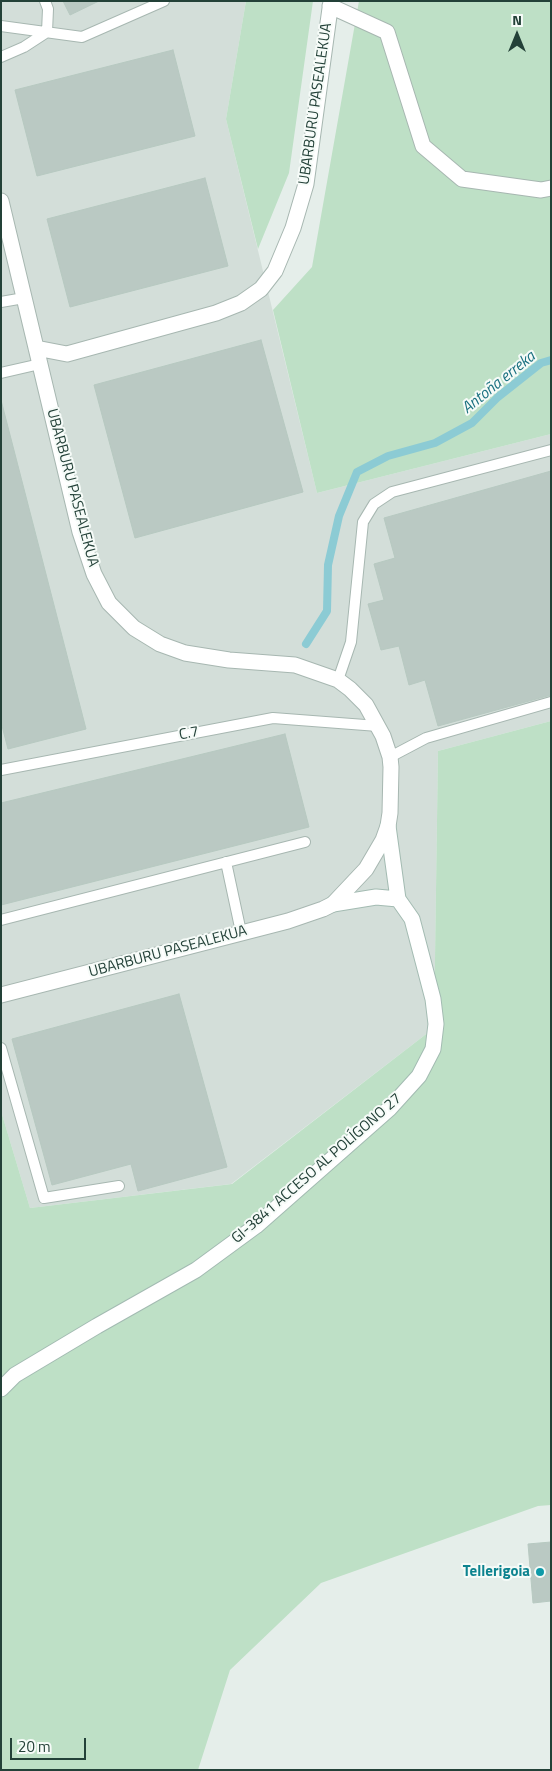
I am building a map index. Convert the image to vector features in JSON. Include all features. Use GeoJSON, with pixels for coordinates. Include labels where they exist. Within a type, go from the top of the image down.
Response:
{"type":"FeatureCollection","features":[{"type":"Feature","properties":{"kind":"street"},"geometry":{"type":"LineString","coordinates":[[330,4],[387,32],[424,146],[462,179],[541,190],[551,188]]}},
{"type":"Feature","properties":{"kind":"street","name":"UBARBURU PASEALEKUA"},"geometry":{"type":"LineString","coordinates":[[36,348],[67,354],[216,313],[241,303],[261,289],[275,270],[293,228],[306,184],[330,4]]}},
{"type":"Feature","properties":{"kind":"street","name":"UBARBURU PASEALEKUA"},"geometry":{"type":"LineString","coordinates":[[1,201],[80,532],[94,574],[109,603],[134,628],[160,644],[185,653],[229,660],[295,665],[338,680],[366,705],[378,726],[392,767],[388,826],[398,899],[376,897],[333,904],[288,921],[1,995]]}},
{"type":"Feature","properties":{"kind":"street","name":"UBARBURU PASEALEKUA"},"geometry":{"type":"LineString","coordinates":[[333,904],[366,869],[383,840],[388,826]]}},
{"type":"Feature","properties":{"kind":"street","name":"GI-3841 ACCESO AL POLÍGONO 27"},"geometry":{"type":"LineString","coordinates":[[1,1389],[16,1375],[97,1326],[196,1270],[256,1226],[390,1108],[419,1076],[433,1049],[436,1024],[433,999],[412,919],[398,899]]}},
{"type":"Feature","properties":{"kind":"lane"},"geometry":{"type":"LineString","coordinates":[[45,1],[48,8],[47,32]]}},
{"type":"Feature","properties":{"kind":"lane"},"geometry":{"type":"LineString","coordinates":[[1,26],[82,37],[164,1]]}},
{"type":"Feature","properties":{"kind":"lane"},"geometry":{"type":"LineString","coordinates":[[1,57],[24,47],[47,32]]}},
{"type":"Feature","properties":{"kind":"lane"},"geometry":{"type":"LineString","coordinates":[[1,302],[24,298]]}},
{"type":"Feature","properties":{"kind":"lane"},"geometry":{"type":"LineString","coordinates":[[1,373],[40,364]]}},
{"type":"Feature","properties":{"kind":"lane"},"geometry":{"type":"LineString","coordinates":[[338,680],[351,642],[363,522],[374,504],[392,492],[551,450]]}},
{"type":"Feature","properties":{"kind":"lane"},"geometry":{"type":"LineString","coordinates":[[390,757],[426,738],[551,702]]}},
{"type":"Feature","properties":{"kind":"lane","name":"C.7"},"geometry":{"type":"LineString","coordinates":[[1,770],[273,718],[378,726]]}},
{"type":"Feature","properties":{"kind":"lane"},"geometry":{"type":"LineString","coordinates":[[1,920],[305,842]]}},
{"type":"Feature","properties":{"kind":"lane"},"geometry":{"type":"LineString","coordinates":[[226,862],[241,932]]}},
{"type":"Feature","properties":{"kind":"lane"},"geometry":{"type":"LineString","coordinates":[[1,1048],[44,1198],[119,1186]]}},
{"type":"Feature","properties":{"kind":"shaded area"},"geometry":{"type":"Polygon","coordinates":[[[1,1],[246,1],[226,119],[317,493],[551,434],[551,721],[438,751],[434,1028],[231,1184],[30,1208],[1,1111],[1,1]]]}},
{"type":"Feature","properties":{"kind":"green space"},"geometry":{"type":"Polygon","coordinates":[[[246,1],[313,1],[289,173],[258,249],[226,119],[246,1]]]}},
{"type":"Feature","properties":{"kind":"green space"},"geometry":{"type":"Polygon","coordinates":[[[359,1],[551,1],[551,434],[317,493],[273,310],[312,267],[359,1]]]}},
{"type":"Feature","properties":{"kind":"green space"},"geometry":{"type":"Polygon","coordinates":[[[551,721],[551,1505],[538,1506],[321,1583],[230,1670],[198,1770],[1,1770],[1,1111],[30,1208],[232,1184],[434,1028],[438,751],[551,721]]]}},
{"type":"Feature","properties":{"kind":"building"},"geometry":{"type":"Polygon","coordinates":[[[63,1],[99,1],[70,15],[63,1]]]}},
{"type":"Feature","properties":{"kind":"building"},"geometry":{"type":"Polygon","coordinates":[[[173,50],[195,136],[37,176],[15,90],[173,50]]]}},
{"type":"Feature","properties":{"kind":"building"},"geometry":{"type":"Polygon","coordinates":[[[205,178],[228,266],[70,307],[47,219],[205,178]]]}},
{"type":"Feature","properties":{"kind":"building"},"geometry":{"type":"Polygon","coordinates":[[[261,340],[303,492],[135,538],[94,385],[261,340]]]}},
{"type":"Feature","properties":{"kind":"building"},"geometry":{"type":"Polygon","coordinates":[[[1,400],[86,729],[8,749],[1,722],[1,400]]]}},
{"type":"Feature","properties":{"kind":"building"},"geometry":{"type":"Polygon","coordinates":[[[551,471],[551,695],[438,726],[425,680],[409,685],[399,646],[381,650],[368,604],[384,600],[374,564],[395,558],[384,518],[551,471]]]}},
{"type":"Feature","properties":{"kind":"building"},"geometry":{"type":"Polygon","coordinates":[[[285,734],[309,827],[1,905],[1,803],[285,734]]]}},
{"type":"Feature","properties":{"kind":"building"},"geometry":{"type":"Polygon","coordinates":[[[179,994],[227,1167],[138,1191],[131,1164],[52,1185],[12,1039],[179,994]]]}},
{"type":"Feature","properties":{"kind":"building","name":"Tellerigoia"},"geometry":{"type":"Polygon","coordinates":[[[551,1542],[551,1601],[533,1603],[528,1544],[551,1542]]]}},
{"type":"Feature","properties":{"kind":"waterway","name":"Antoña erreka"},"geometry":{"type":"LineString","coordinates":[[306,644],[327,611],[328,565],[339,516],[357,472],[388,456],[435,443],[472,423],[498,397],[541,363],[551,360]]}},
{"type":"Feature","properties":{"kind":"place","name":"Tellerigoia"},"geometry":{"type":"Point","coordinates":[540,1572]}}]}
